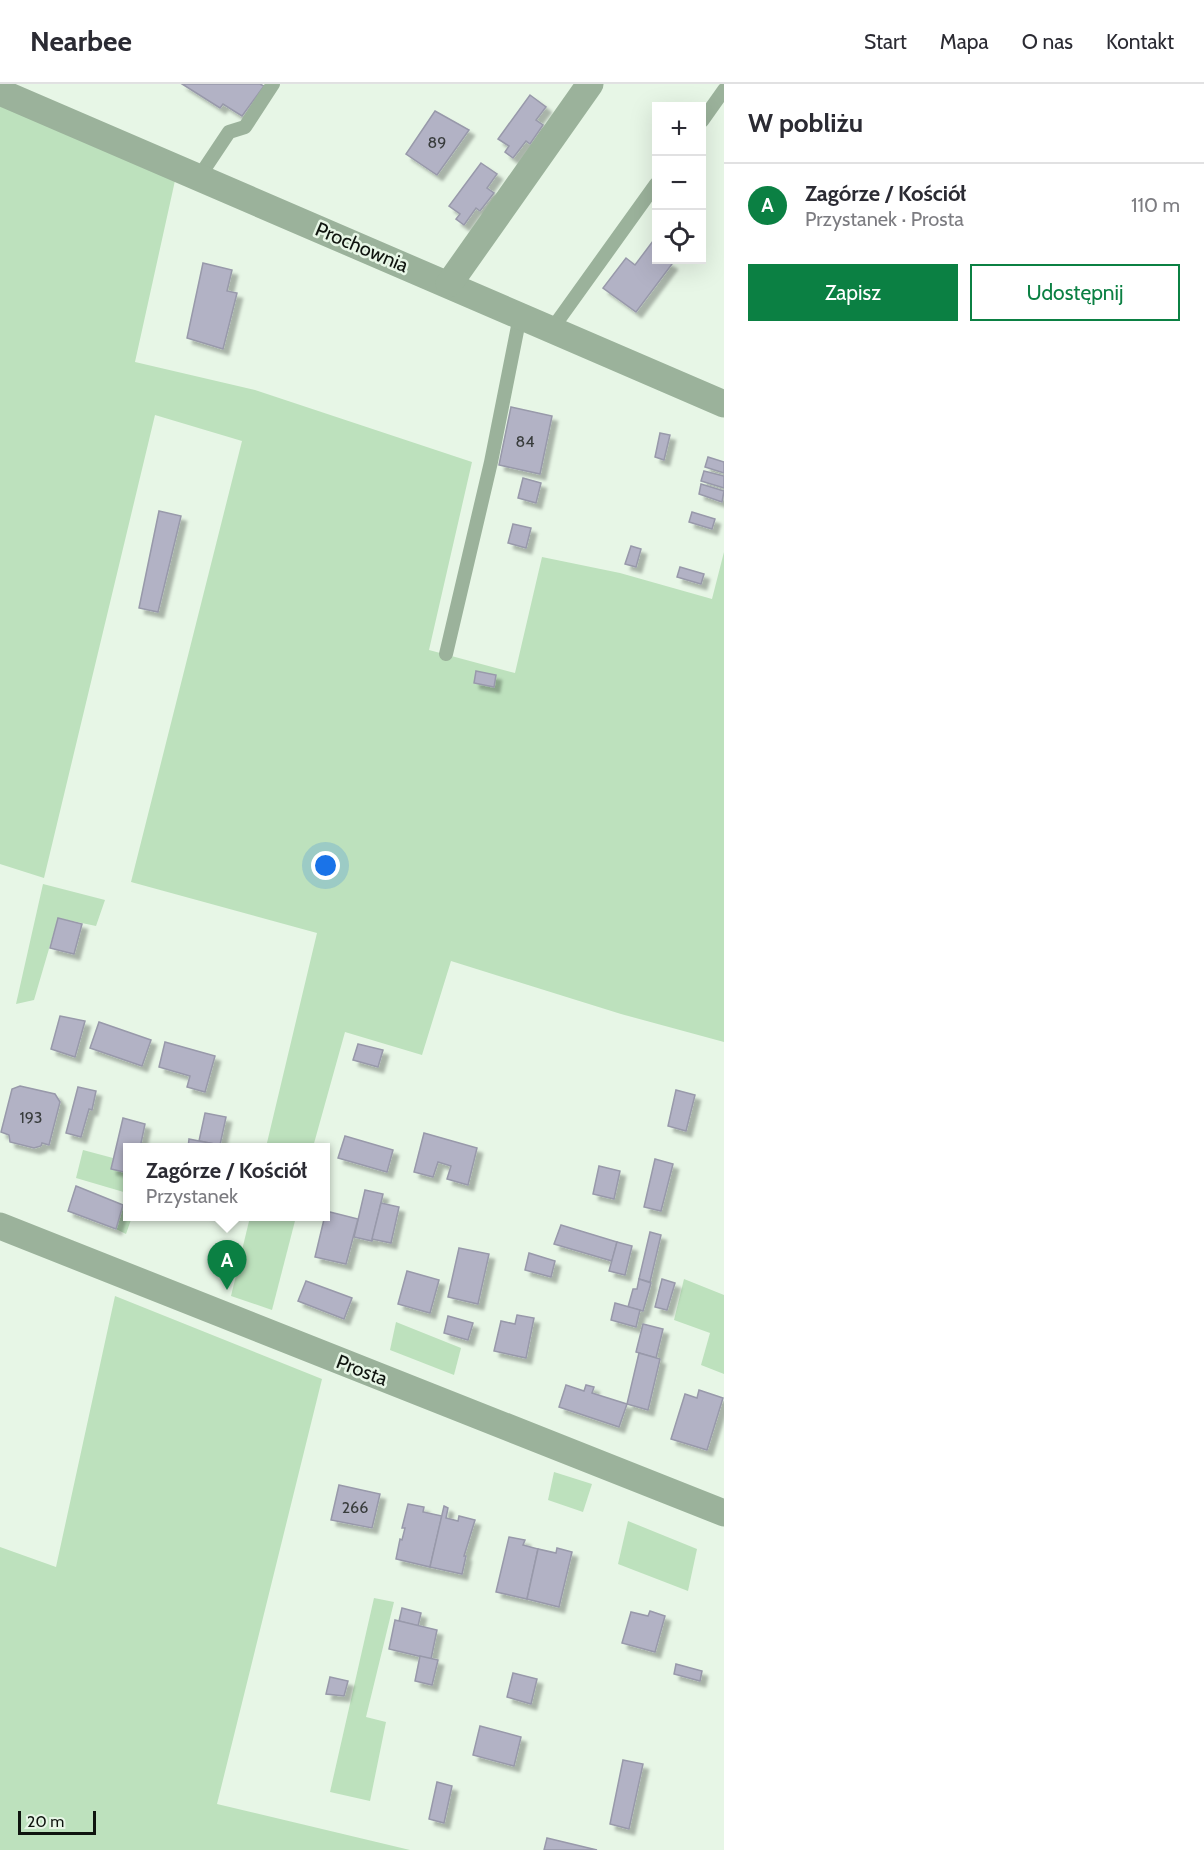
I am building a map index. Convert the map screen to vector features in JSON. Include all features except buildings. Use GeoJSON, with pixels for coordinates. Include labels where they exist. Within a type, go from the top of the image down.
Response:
{"type":"FeatureCollection","features":[{"type":"Feature","properties":{"kind":"street"},"geometry":{"type":"LineString","coordinates":[[449,284],[590,84]]}},
{"type":"Feature","properties":{"kind":"street","name":"Prochownia"},"geometry":{"type":"LineString","coordinates":[[0,92],[724,404]]}},
{"type":"Feature","properties":{"kind":"street","name":"Prosta"},"geometry":{"type":"LineString","coordinates":[[0,1226],[724,1513]]}},
{"type":"Feature","properties":{"kind":"lane"},"geometry":{"type":"LineString","coordinates":[[199,177],[229,132],[245,127],[273,84]]}},
{"type":"Feature","properties":{"kind":"lane"},"geometry":{"type":"LineString","coordinates":[[706,115],[724,90]]}},
{"type":"Feature","properties":{"kind":"lane"},"geometry":{"type":"LineString","coordinates":[[552,329],[652,191]]}},
{"type":"Feature","properties":{"kind":"lane"},"geometry":{"type":"LineString","coordinates":[[446,654],[491,462],[520,316]]}},
{"type":"Feature","properties":{"kind":"green space"},"geometry":{"type":"Polygon","coordinates":[[[0,99],[176,176],[135,362],[255,390],[472,462],[429,650],[515,673],[542,557],[620,573],[712,599],[724,552],[724,1042],[621,1014],[451,961],[422,1055],[345,1032],[314,1143],[267,1143],[317,933],[131,882],[242,441],[155,415],[44,878],[0,864],[0,99]]]}},
{"type":"Feature","properties":{"kind":"green space"},"geometry":{"type":"Polygon","coordinates":[[[43,884],[105,900],[96,926],[58,918],[34,1000],[16,1004],[43,884]]]}},
{"type":"Feature","properties":{"kind":"green space"},"geometry":{"type":"Polygon","coordinates":[[[83,1150],[113,1158],[111,1169],[123,1172],[123,1192],[76,1178],[83,1150]]]}},
{"type":"Feature","properties":{"kind":"green space"},"geometry":{"type":"Polygon","coordinates":[[[123,1206],[123,1221],[131,1221],[126,1234],[116,1229],[123,1206]]]}},
{"type":"Feature","properties":{"kind":"green space"},"geometry":{"type":"Polygon","coordinates":[[[249,1221],[295,1221],[272,1310],[231,1296],[249,1221]]]}},
{"type":"Feature","properties":{"kind":"green space"},"geometry":{"type":"Polygon","coordinates":[[[684,1279],[724,1295],[724,1374],[701,1365],[710,1333],[674,1320],[684,1279]]]}},
{"type":"Feature","properties":{"kind":"green space"},"geometry":{"type":"Polygon","coordinates":[[[115,1296],[322,1379],[217,1804],[410,1850],[0,1850],[0,1547],[56,1567],[115,1296]]]}},
{"type":"Feature","properties":{"kind":"green space"},"geometry":{"type":"Polygon","coordinates":[[[396,1322],[461,1348],[454,1375],[390,1350],[396,1322]]]}},
{"type":"Feature","properties":{"kind":"green space"},"geometry":{"type":"Polygon","coordinates":[[[554,1472],[592,1484],[583,1512],[548,1500],[554,1472]]]}},
{"type":"Feature","properties":{"kind":"green space"},"geometry":{"type":"Polygon","coordinates":[[[628,1521],[697,1549],[688,1591],[618,1564],[628,1521]]]}},
{"type":"Feature","properties":{"kind":"green space"},"geometry":{"type":"Polygon","coordinates":[[[374,1598],[394,1602],[366,1717],[386,1722],[370,1801],[330,1792],[374,1598]]]}},
{"type":"Feature","properties":{"kind":"place","name":"Zagórze / Kościół"},"geometry":{"type":"Point","coordinates":[227,1290]}}]}
